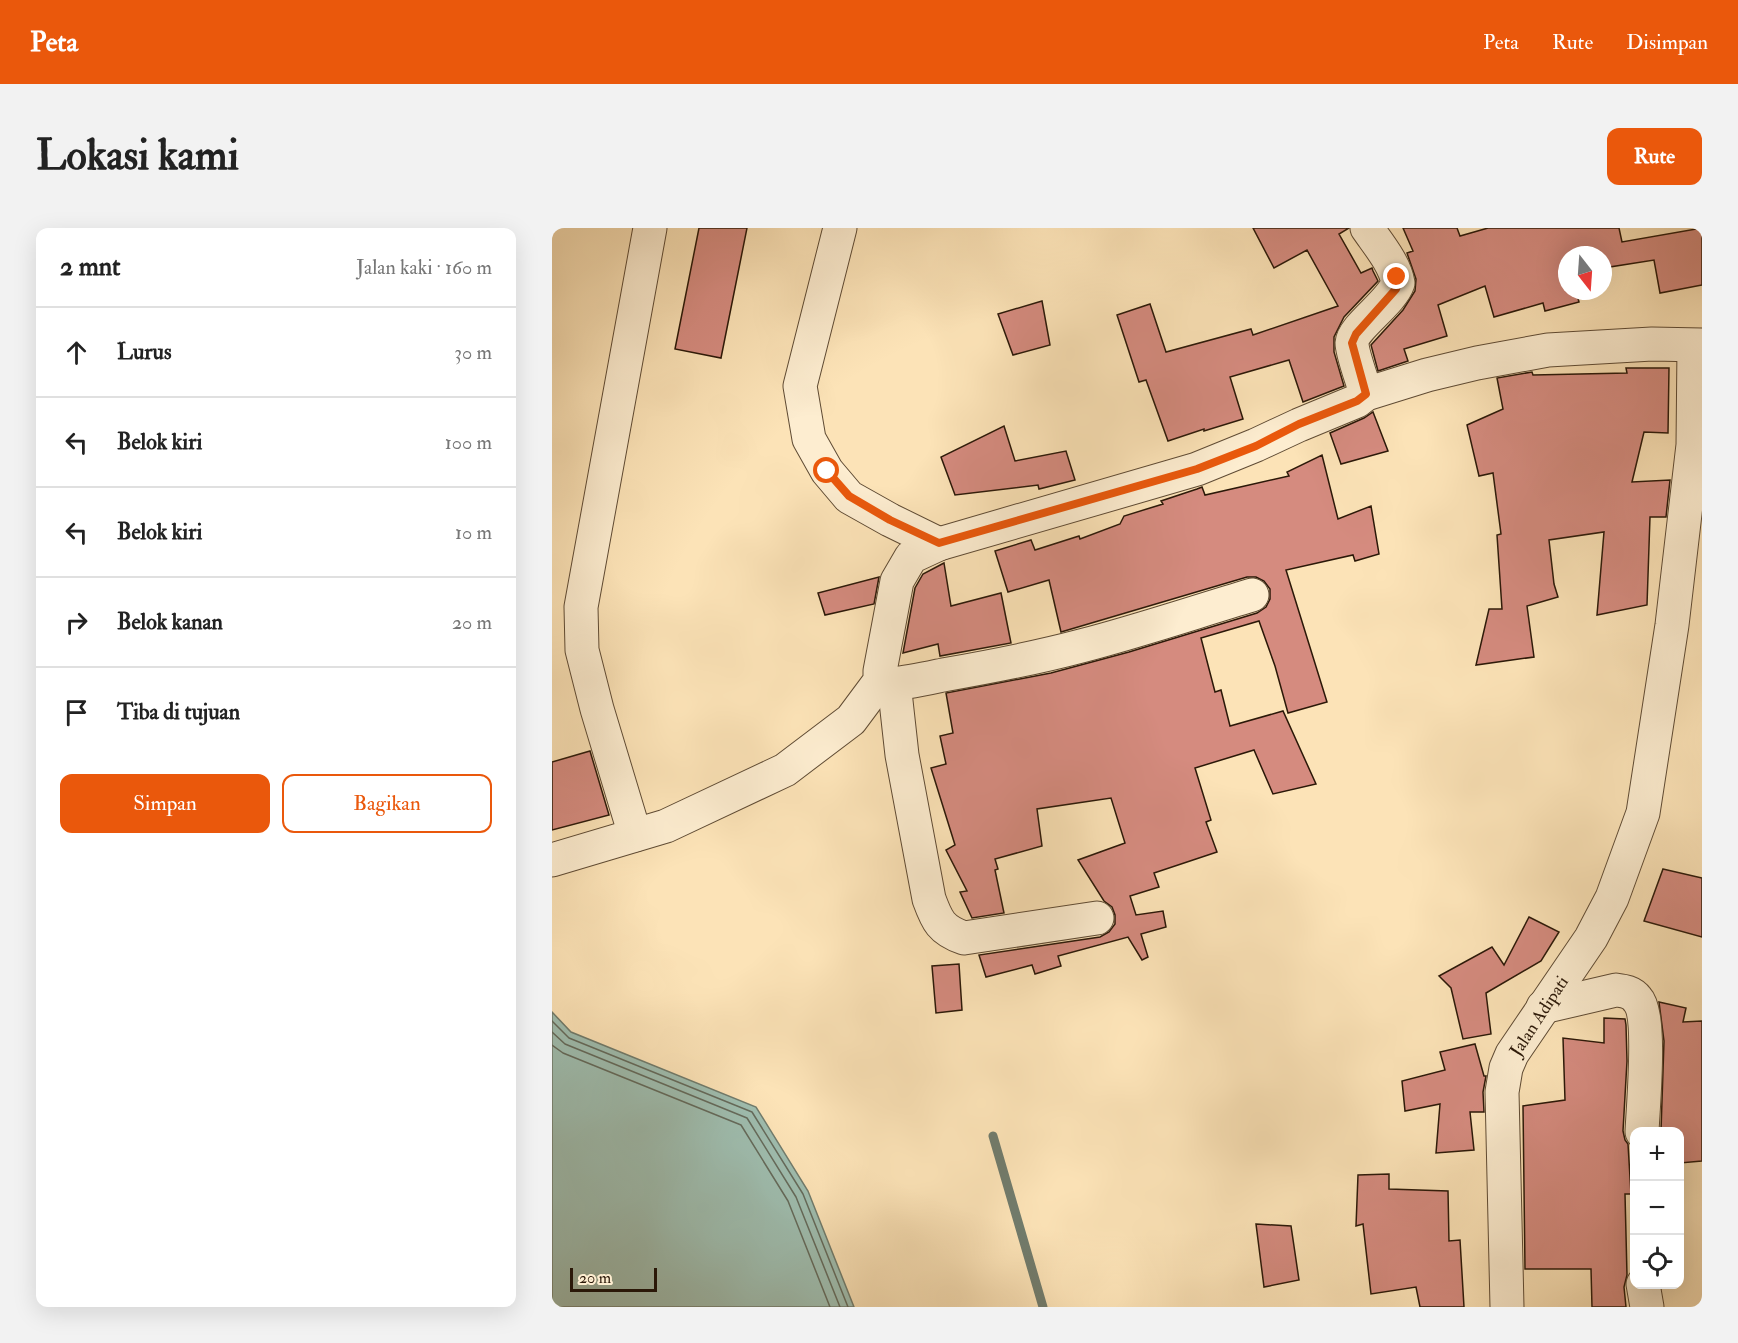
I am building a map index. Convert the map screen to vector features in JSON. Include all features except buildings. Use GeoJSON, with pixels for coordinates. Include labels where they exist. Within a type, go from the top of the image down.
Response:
{"type":"FeatureCollection","features":[{"type":"Feature","properties":{"kind":"street"},"geometry":{"type":"LineString","coordinates":[[635,835],[582,650],[580,607],[650,228]]}},
{"type":"Feature","properties":{"kind":"street"},"geometry":{"type":"LineString","coordinates":[[840,228],[800,386],[808,439],[827,471],[849,496],[890,520],[939,543]]}},
{"type":"Feature","properties":{"kind":"street"},"geometry":{"type":"LineString","coordinates":[[1366,394],[1352,343],[1356,334],[1386,302],[1398,283],[1390,263],[1367,228]]}},
{"type":"Feature","properties":{"kind":"street"},"geometry":{"type":"LineString","coordinates":[[1096,918],[964,938],[951,934],[937,921],[929,899],[887,682],[880,671],[897,581],[910,557],[939,543],[1197,469],[1256,446],[1299,424],[1357,401],[1366,394],[1457,368],[1548,350],[1652,344],[1698,346]]}},
{"type":"Feature","properties":{"kind":"street","name":"Jalan Adipati"},"geometry":{"type":"LineString","coordinates":[[1507,1307],[1502,1092],[1506,1068],[1512,1054],[1591,939],[1612,898],[1643,813],[1663,687],[1693,445],[1698,346]]}},
{"type":"Feature","properties":{"kind":"street"},"geometry":{"type":"LineString","coordinates":[[552,860],[666,826],[785,770],[851,720],[887,682],[996,665],[1082,646],[1252,595]]}},
{"type":"Feature","properties":{"kind":"street"},"geometry":{"type":"LineString","coordinates":[[1543,1007],[1617,990],[1629,992],[1638,999],[1644,1012],[1645,1031],[1642,1127]]}},
{"type":"Feature","properties":{"kind":"street"},"geometry":{"type":"LineString","coordinates":[[1644,1289],[1647,1307]]}},
{"type":"Feature","properties":{"kind":"water"},"geometry":{"type":"Polygon","coordinates":[[[552,1012],[571,1032],[756,1107],[808,1191],[854,1307],[552,1307],[552,1012]]]}},
{"type":"Feature","properties":{"kind":"waterway"},"geometry":{"type":"LineString","coordinates":[[993,1136],[1043,1307]]}},
{"type":"Feature","properties":{"kind":"route"},"geometry":{"type":"LineString","coordinates":[[827,471],[849,496],[890,520],[939,543],[1197,469],[1256,446],[1299,424],[1357,401],[1366,394],[1352,343],[1356,334],[1396,289],[1397,277]]}}]}
